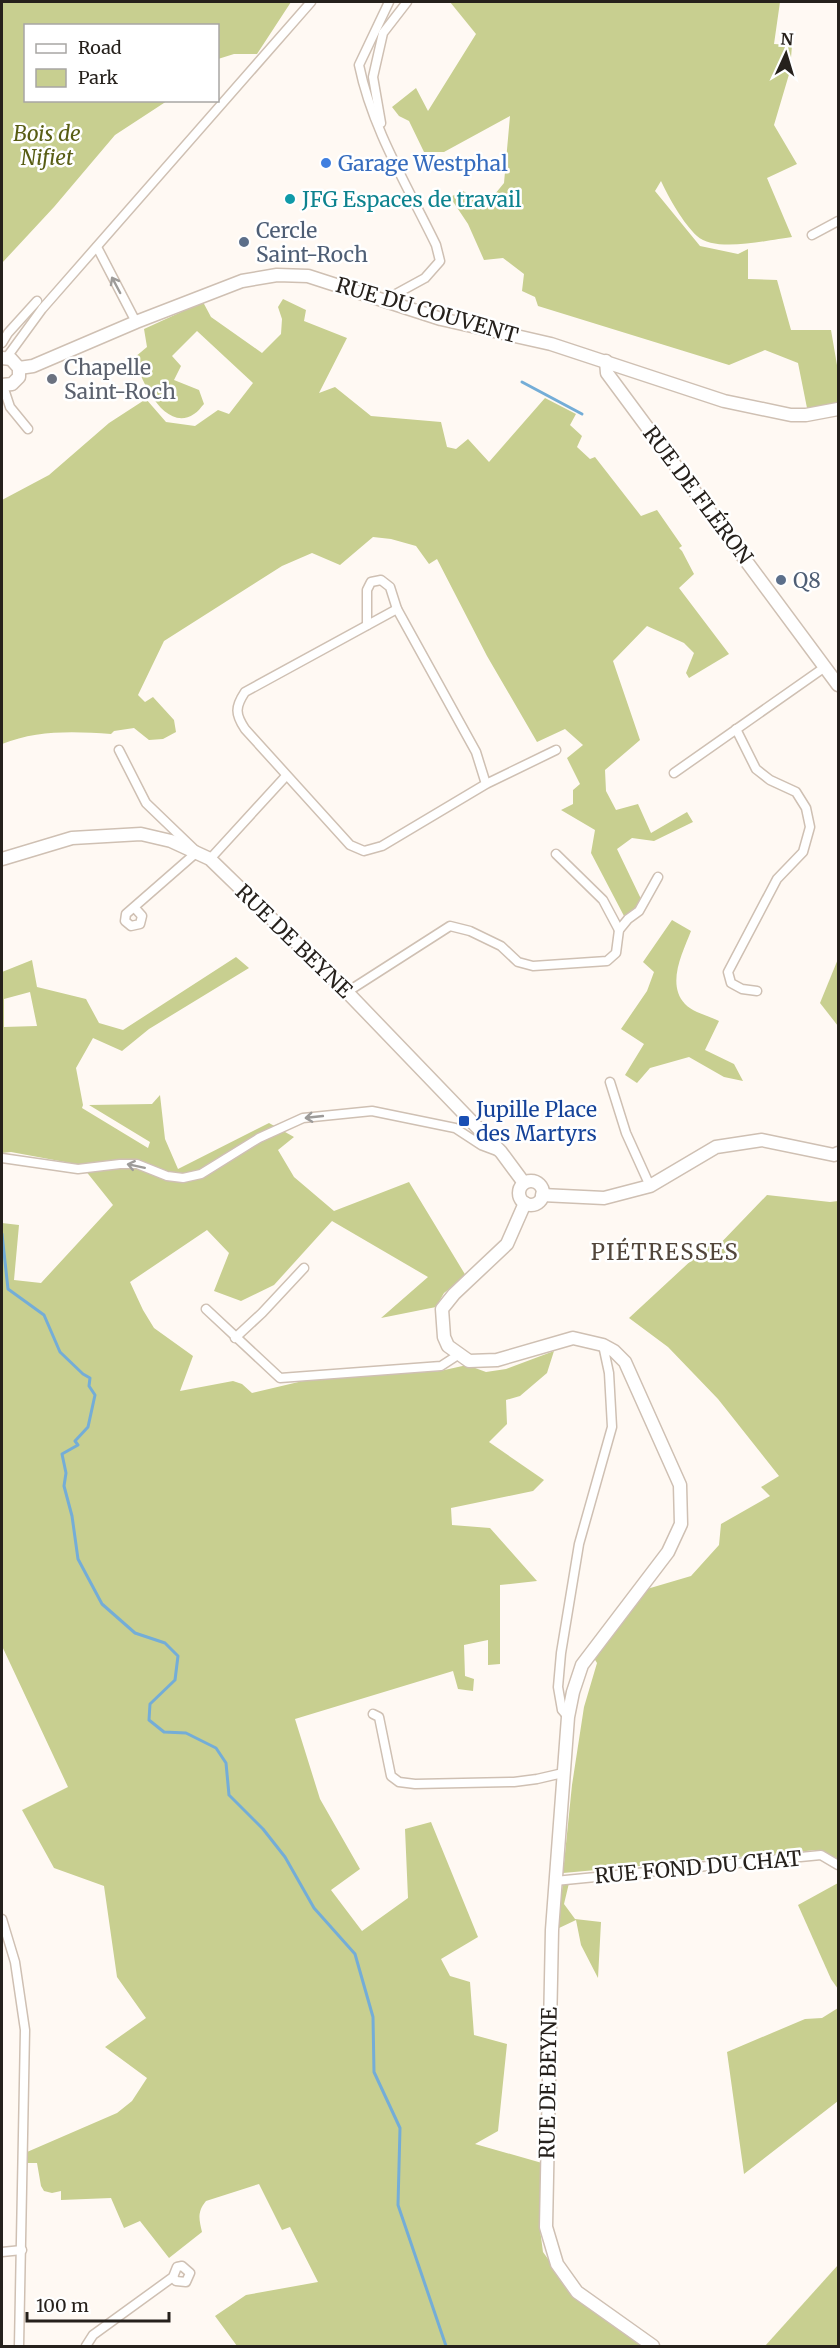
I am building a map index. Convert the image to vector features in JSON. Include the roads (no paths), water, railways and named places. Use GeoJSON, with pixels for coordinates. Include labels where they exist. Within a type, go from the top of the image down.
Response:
{"type":"FeatureCollection","features":[{"type":"Feature","properties":{"kind":"street"},"geometry":{"type":"LineString","coordinates":[[28,429],[10,407],[2,386],[12,384],[19,377],[19,368],[16,363],[4,358],[42,309],[311,2]]}},
{"type":"Feature","properties":{"kind":"street"},"geometry":{"type":"LineString","coordinates":[[382,301],[425,278],[440,261],[436,245],[369,102],[359,65],[389,2]]}},
{"type":"Feature","properties":{"kind":"street"},"geometry":{"type":"LineString","coordinates":[[385,140],[373,77],[382,33],[408,2]]}},
{"type":"Feature","properties":{"kind":"street"},"geometry":{"type":"LineString","coordinates":[[812,235],[838,221]]}},
{"type":"Feature","properties":{"kind":"street"},"geometry":{"type":"LineString","coordinates":[[97,247],[136,322]]}},
{"type":"Feature","properties":{"kind":"street","name":"RUE DU COUVENT"},"geometry":{"type":"LineString","coordinates":[[19,368],[33,366],[136,322],[242,281],[277,275],[308,276],[441,319],[551,344],[724,400],[790,415],[806,415],[838,409]]}},
{"type":"Feature","properties":{"kind":"street"},"geometry":{"type":"LineString","coordinates":[[2,343],[37,301]]}},
{"type":"Feature","properties":{"kind":"street","name":"RUE DE FLÉRON"},"geometry":{"type":"LineString","coordinates":[[606,361],[607,373],[838,685]]}},
{"type":"Feature","properties":{"kind":"street"},"geometry":{"type":"LineString","coordinates":[[367,625],[367,590],[371,582],[381,580],[390,587],[397,609],[476,752],[486,784]]}},
{"type":"Feature","properties":{"kind":"street"},"geometry":{"type":"LineString","coordinates":[[397,609],[244,693],[237,704],[237,716],[244,729],[350,845],[364,851],[382,846],[486,784],[556,750]]}},
{"type":"Feature","properties":{"kind":"street"},"geometry":{"type":"LineString","coordinates":[[674,773],[825,667]]}},
{"type":"Feature","properties":{"kind":"street"},"geometry":{"type":"LineString","coordinates":[[736,729],[756,769],[770,780],[796,792],[806,808],[810,828],[802,852],[777,879],[728,972],[731,983],[742,989],[757,991]]}},
{"type":"Feature","properties":{"kind":"street"},"geometry":{"type":"LineString","coordinates":[[119,750],[146,802],[197,852],[134,907]]}},
{"type":"Feature","properties":{"kind":"street"},"geometry":{"type":"LineString","coordinates":[[210,859],[286,776]]}},
{"type":"Feature","properties":{"kind":"street","name":"RUE DE BEYNE"},"geometry":{"type":"LineString","coordinates":[[2,859],[72,838],[141,834],[171,842],[210,859],[347,992],[501,1152],[524,1183]]}},
{"type":"Feature","properties":{"kind":"street"},"geometry":{"type":"LineString","coordinates":[[556,854],[603,900],[620,930]]}},
{"type":"Feature","properties":{"kind":"street"},"geometry":{"type":"LineString","coordinates":[[347,992],[450,926],[470,931],[501,946],[518,962],[533,966],[607,961],[615,953],[620,930],[628,919],[639,911],[658,877]]}},
{"type":"Feature","properties":{"kind":"street"},"geometry":{"type":"LineString","coordinates":[[610,1082],[626,1133],[650,1186]]}},
{"type":"Feature","properties":{"kind":"street"},"geometry":{"type":"LineString","coordinates":[[2,1158],[78,1169],[137,1164],[167,1176],[183,1178],[201,1174],[259,1138],[303,1118],[372,1111],[455,1128],[482,1145],[501,1152]]}},
{"type":"Feature","properties":{"kind":"street"},"geometry":{"type":"LineString","coordinates":[[542,1195],[604,1198],[650,1186],[716,1147],[762,1140],[834,1155],[838,1153]]}},
{"type":"Feature","properties":{"kind":"street"},"geometry":{"type":"LineString","coordinates":[[527,1181],[537,1182],[543,1191],[542,1195],[539,1201],[529,1205],[520,1199],[519,1188],[527,1181]]}},
{"type":"Feature","properties":{"kind":"street"},"geometry":{"type":"LineString","coordinates":[[206,1309],[280,1378],[441,1366],[458,1355],[448,1346],[444,1337],[442,1309],[454,1294],[507,1244],[525,1203]]}},
{"type":"Feature","properties":{"kind":"street"},"geometry":{"type":"LineString","coordinates":[[235,1338],[304,1268]]}},
{"type":"Feature","properties":{"kind":"street","name":"RUE DE BEYNE"},"geometry":{"type":"LineString","coordinates":[[458,1355],[469,1361],[497,1360],[573,1338],[603,1345],[614,1351],[625,1362],[680,1485],[681,1524],[668,1552],[582,1665],[573,1692],[568,1717],[563,1773],[552,1930],[546,2227],[557,2264],[577,2292],[652,2346]]}},
{"type":"Feature","properties":{"kind":"street"},"geometry":{"type":"LineString","coordinates":[[568,1717],[562,1710],[558,1687],[563,1642],[579,1544],[612,1427],[609,1373],[603,1345]]}},
{"type":"Feature","properties":{"kind":"street"},"geometry":{"type":"LineString","coordinates":[[373,1714],[379,1718],[391,1776],[399,1782],[415,1784],[514,1782],[563,1773]]}},
{"type":"Feature","properties":{"kind":"street","name":"RUE FOND DU CHAT"},"geometry":{"type":"LineString","coordinates":[[555,1881],[821,1856],[838,1865]]}},
{"type":"Feature","properties":{"kind":"street"},"geometry":{"type":"LineString","coordinates":[[2,1918],[15,1962],[25,2030],[19,2346]]}},
{"type":"Feature","properties":{"kind":"street"},"geometry":{"type":"LineString","coordinates":[[2,2252],[22,2250]]}},
{"type":"Feature","properties":{"kind":"street"},"geometry":{"type":"LineString","coordinates":[[86,2346],[93,2336],[173,2277]]}},
{"type":"Feature","properties":{"kind":"waterway"},"geometry":{"type":"LineString","coordinates":[[522,382],[582,414]]}},
{"type":"Feature","properties":{"kind":"waterway"},"geometry":{"type":"LineString","coordinates":[[2,1234],[8,1289],[44,1315],[60,1352],[90,1378],[89,1386],[95,1395],[88,1427],[75,1441],[78,1445],[62,1454],[66,1473],[64,1486],[72,1516],[78,1559],[102,1604],[135,1633],[165,1643],[178,1656],[175,1680],[150,1704],[149,1720],[164,1732],[186,1733],[216,1748],[226,1763],[229,1795],[263,1829],[285,1857],[314,1908],[355,1954],[373,2017],[374,2072],[400,2128],[398,2205],[446,2346]]}},
{"type":"Feature","properties":{"kind":"place","name":"Garage Westphal"},"geometry":{"type":"Point","coordinates":[326,163]}},
{"type":"Feature","properties":{"kind":"place","name":"JFG Espaces de travail"},"geometry":{"type":"Point","coordinates":[290,199]}},
{"type":"Feature","properties":{"kind":"place","name":"Cercle Saint-Roch"},"geometry":{"type":"Point","coordinates":[244,242]}},
{"type":"Feature","properties":{"kind":"place","name":"Chapelle Saint-Roch"},"geometry":{"type":"Point","coordinates":[52,379]}},
{"type":"Feature","properties":{"kind":"place","name":"Q8"},"geometry":{"type":"Point","coordinates":[781,580]}},
{"type":"Feature","properties":{"kind":"place","name":"Jupille Place des Martyrs"},"geometry":{"type":"Point","coordinates":[464,1121]}},
{"type":"Feature","properties":{"kind":"district","name":"PIÉTRESSES"},"geometry":{"type":"Point","coordinates":[665,1252]}},
{"type":"Feature","properties":{"kind":"park label","name":"Bois de Nifiet"},"geometry":{"type":"Point","coordinates":[47,145]}}]}
